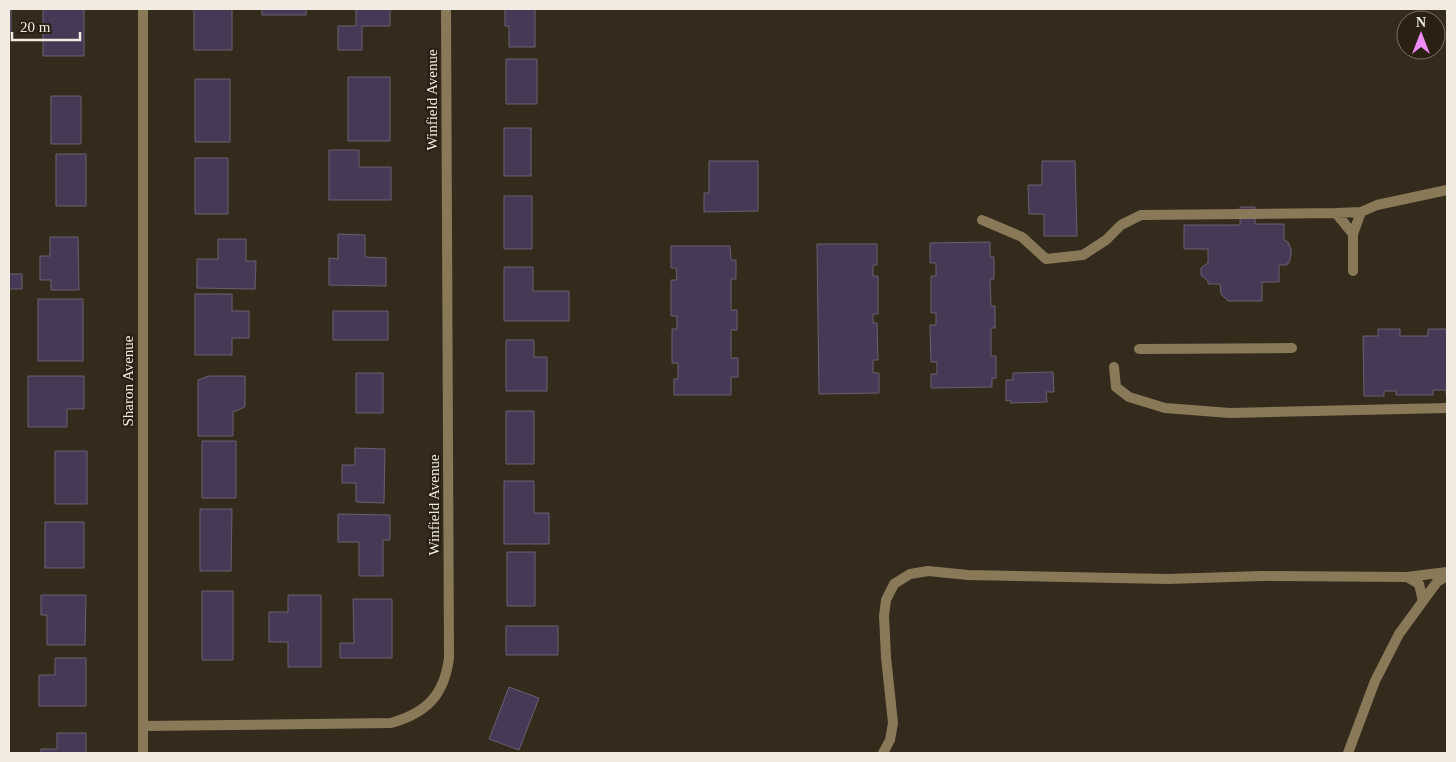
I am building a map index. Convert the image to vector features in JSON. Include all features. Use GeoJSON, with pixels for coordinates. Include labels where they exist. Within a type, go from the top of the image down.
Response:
{"type":"FeatureCollection","features":[{"type":"Feature","properties":{"kind":"street","name":"Sharon Avenue"},"geometry":{"type":"LineString","coordinates":[[143,9],[143,753]]}},
{"type":"Feature","properties":{"kind":"street","name":"Winfield Avenue"},"geometry":{"type":"LineString","coordinates":[[143,726],[391,723],[410,717],[428,705],[441,688],[449,658],[446,9]]}},
{"type":"Feature","properties":{"kind":"street"},"geometry":{"type":"LineString","coordinates":[[982,220],[1022,237],[1046,259],[1083,254],[1106,240],[1121,225],[1141,215],[1361,212],[1377,205],[1447,190]]}},
{"type":"Feature","properties":{"kind":"street"},"geometry":{"type":"LineString","coordinates":[[1353,271],[1353,234],[1361,212]]}},
{"type":"Feature","properties":{"kind":"street"},"geometry":{"type":"LineString","coordinates":[[1336,213],[1353,234]]}},
{"type":"Feature","properties":{"kind":"street"},"geometry":{"type":"LineString","coordinates":[[1140,350],[1292,348]]}},
{"type":"Feature","properties":{"kind":"street"},"geometry":{"type":"LineString","coordinates":[[1114,367],[1116,387],[1128,397],[1165,408],[1230,413],[1447,408]]}},
{"type":"Feature","properties":{"kind":"street"},"geometry":{"type":"LineString","coordinates":[[883,753],[890,740],[893,723],[886,657],[884,616],[886,600],[894,584],[910,574],[928,571],[968,575],[1168,579],[1262,576],[1406,577],[1447,572]]}},
{"type":"Feature","properties":{"kind":"street"},"geometry":{"type":"LineString","coordinates":[[1348,753],[1375,681],[1398,634],[1437,582],[1447,576]]}},
{"type":"Feature","properties":{"kind":"street"},"geometry":{"type":"LineString","coordinates":[[1406,577],[1419,584],[1423,601]]}},
{"type":"Feature","properties":{"kind":"building"},"geometry":{"type":"Polygon","coordinates":[[[9,9],[11,9],[11,33],[9,33],[9,9]]]}},
{"type":"Feature","properties":{"kind":"building"},"geometry":{"type":"Polygon","coordinates":[[[43,9],[84,9],[84,56],[43,56],[43,9]]]}},
{"type":"Feature","properties":{"kind":"building"},"geometry":{"type":"Polygon","coordinates":[[[194,9],[232,9],[232,50],[194,50],[194,9]]]}},
{"type":"Feature","properties":{"kind":"building"},"geometry":{"type":"Polygon","coordinates":[[[262,9],[306,9],[306,15],[262,15],[262,9]]]}},
{"type":"Feature","properties":{"kind":"building"},"geometry":{"type":"Polygon","coordinates":[[[356,9],[390,9],[390,26],[362,26],[362,50],[338,50],[338,26],[356,26],[356,9]]]}},
{"type":"Feature","properties":{"kind":"building"},"geometry":{"type":"Polygon","coordinates":[[[505,9],[535,9],[535,47],[509,47],[509,26],[505,26],[505,9]]]}},
{"type":"Feature","properties":{"kind":"building"},"geometry":{"type":"Polygon","coordinates":[[[506,59],[537,59],[537,104],[506,104],[506,59]]]}},
{"type":"Feature","properties":{"kind":"building"},"geometry":{"type":"Polygon","coordinates":[[[348,77],[390,77],[390,141],[348,141],[348,77]]]}},
{"type":"Feature","properties":{"kind":"building"},"geometry":{"type":"Polygon","coordinates":[[[195,79],[230,79],[230,142],[195,142],[195,79]]]}},
{"type":"Feature","properties":{"kind":"building"},"geometry":{"type":"Polygon","coordinates":[[[51,96],[81,96],[81,144],[51,144],[51,96]]]}},
{"type":"Feature","properties":{"kind":"building"},"geometry":{"type":"Polygon","coordinates":[[[504,128],[531,128],[531,176],[504,176],[504,128]]]}},
{"type":"Feature","properties":{"kind":"building"},"geometry":{"type":"Polygon","coordinates":[[[329,150],[359,150],[359,167],[391,167],[391,200],[329,200],[329,150]]]}},
{"type":"Feature","properties":{"kind":"building"},"geometry":{"type":"Polygon","coordinates":[[[56,154],[86,154],[86,206],[56,206],[56,154]]]}},
{"type":"Feature","properties":{"kind":"building"},"geometry":{"type":"Polygon","coordinates":[[[195,158],[228,158],[228,214],[195,214],[195,158]]]}},
{"type":"Feature","properties":{"kind":"building"},"geometry":{"type":"Polygon","coordinates":[[[709,161],[758,161],[758,211],[704,212],[704,193],[709,193],[709,161]]]}},
{"type":"Feature","properties":{"kind":"building"},"geometry":{"type":"Polygon","coordinates":[[[1042,161],[1075,161],[1077,236],[1044,236],[1044,214],[1029,214],[1028,185],[1042,185],[1042,161]]]}},
{"type":"Feature","properties":{"kind":"building"},"geometry":{"type":"Polygon","coordinates":[[[504,196],[532,196],[532,249],[504,249],[504,196]]]}},
{"type":"Feature","properties":{"kind":"building"},"geometry":{"type":"Polygon","coordinates":[[[1240,207],[1255,207],[1255,224],[1284,224],[1284,240],[1288,242],[1291,249],[1289,263],[1287,265],[1279,265],[1279,282],[1262,282],[1262,301],[1228,301],[1221,294],[1220,284],[1208,284],[1208,281],[1201,275],[1201,268],[1208,263],[1208,249],[1184,249],[1184,225],[1240,225],[1240,207]]]}},
{"type":"Feature","properties":{"kind":"building"},"geometry":{"type":"Polygon","coordinates":[[[338,234],[365,235],[365,257],[386,258],[386,286],[329,285],[329,258],[338,259],[338,234]]]}},
{"type":"Feature","properties":{"kind":"building"},"geometry":{"type":"Polygon","coordinates":[[[50,237],[78,237],[79,290],[51,290],[51,280],[40,280],[40,256],[50,256],[50,237]]]}},
{"type":"Feature","properties":{"kind":"building"},"geometry":{"type":"Polygon","coordinates":[[[218,239],[246,239],[246,261],[256,261],[255,289],[197,288],[197,259],[218,259],[218,239]]]}},
{"type":"Feature","properties":{"kind":"building"},"geometry":{"type":"Polygon","coordinates":[[[990,242],[990,257],[994,257],[994,279],[990,279],[991,306],[995,306],[995,328],[991,328],[991,356],[996,356],[996,378],[992,378],[992,387],[931,388],[931,374],[937,374],[937,362],[931,362],[930,325],[936,325],[936,313],[931,313],[931,276],[936,276],[936,263],[930,263],[930,243],[990,242]]]}},
{"type":"Feature","properties":{"kind":"building"},"geometry":{"type":"Polygon","coordinates":[[[817,244],[877,244],[877,265],[873,265],[873,276],[878,276],[878,314],[873,314],[873,323],[877,323],[878,360],[873,360],[873,373],[879,373],[879,393],[819,394],[817,244]]]}},
{"type":"Feature","properties":{"kind":"building"},"geometry":{"type":"Polygon","coordinates":[[[671,246],[730,246],[731,260],[736,260],[736,279],[731,279],[731,310],[737,310],[737,330],[731,330],[731,358],[738,358],[738,377],[731,377],[731,395],[674,395],[674,379],[678,379],[678,363],[672,363],[672,329],[677,329],[677,316],[671,316],[671,280],[677,280],[676,268],[671,268],[671,246]]]}},
{"type":"Feature","properties":{"kind":"building"},"geometry":{"type":"Polygon","coordinates":[[[504,267],[533,267],[533,291],[569,291],[569,321],[504,321],[504,267]]]}},
{"type":"Feature","properties":{"kind":"building"},"geometry":{"type":"Polygon","coordinates":[[[9,274],[22,274],[22,289],[9,289],[9,274]]]}},
{"type":"Feature","properties":{"kind":"building"},"geometry":{"type":"Polygon","coordinates":[[[195,294],[232,294],[232,311],[249,311],[249,338],[232,338],[232,355],[195,355],[195,294]]]}},
{"type":"Feature","properties":{"kind":"building"},"geometry":{"type":"Polygon","coordinates":[[[38,299],[83,299],[83,361],[38,361],[38,299]]]}},
{"type":"Feature","properties":{"kind":"building"},"geometry":{"type":"Polygon","coordinates":[[[333,311],[388,311],[388,340],[333,340],[333,311]]]}},
{"type":"Feature","properties":{"kind":"building"},"geometry":{"type":"Polygon","coordinates":[[[1378,329],[1400,329],[1400,336],[1428,336],[1428,329],[1447,329],[1447,395],[1446,390],[1433,390],[1433,395],[1396,395],[1396,391],[1384,391],[1384,396],[1364,396],[1363,336],[1378,336],[1378,329]]]}},
{"type":"Feature","properties":{"kind":"building"},"geometry":{"type":"Polygon","coordinates":[[[506,340],[534,340],[534,357],[547,357],[547,391],[506,391],[506,340]]]}},
{"type":"Feature","properties":{"kind":"building"},"geometry":{"type":"Polygon","coordinates":[[[1053,372],[1054,392],[1046,392],[1047,402],[1011,403],[1010,400],[1006,401],[1006,380],[1013,380],[1013,373],[1053,372]]]}},
{"type":"Feature","properties":{"kind":"building"},"geometry":{"type":"Polygon","coordinates":[[[356,373],[383,373],[383,413],[356,413],[356,373]]]}},
{"type":"Feature","properties":{"kind":"building"},"geometry":{"type":"Polygon","coordinates":[[[28,376],[84,376],[84,409],[67,409],[67,427],[28,427],[28,376]]]}},
{"type":"Feature","properties":{"kind":"building"},"geometry":{"type":"Polygon","coordinates":[[[209,376],[245,376],[245,407],[233,412],[233,436],[198,436],[198,380],[209,376]]]}},
{"type":"Feature","properties":{"kind":"building"},"geometry":{"type":"Polygon","coordinates":[[[506,411],[534,411],[534,464],[506,464],[506,411]]]}},
{"type":"Feature","properties":{"kind":"building"},"geometry":{"type":"Polygon","coordinates":[[[202,441],[236,441],[236,498],[202,498],[202,441]]]}},
{"type":"Feature","properties":{"kind":"building"},"geometry":{"type":"Polygon","coordinates":[[[355,448],[385,449],[384,503],[356,502],[356,483],[342,483],[342,465],[355,465],[355,448]]]}},
{"type":"Feature","properties":{"kind":"building"},"geometry":{"type":"Polygon","coordinates":[[[55,451],[87,451],[87,504],[55,504],[55,451]]]}},
{"type":"Feature","properties":{"kind":"building"},"geometry":{"type":"Polygon","coordinates":[[[504,481],[534,481],[534,513],[549,513],[549,544],[504,544],[504,481]]]}},
{"type":"Feature","properties":{"kind":"building"},"geometry":{"type":"Polygon","coordinates":[[[200,509],[232,509],[231,571],[200,571],[200,509]]]}},
{"type":"Feature","properties":{"kind":"building"},"geometry":{"type":"Polygon","coordinates":[[[338,514],[390,515],[390,540],[383,540],[383,576],[359,576],[359,542],[338,542],[338,514]]]}},
{"type":"Feature","properties":{"kind":"building"},"geometry":{"type":"Polygon","coordinates":[[[45,522],[84,522],[84,568],[45,568],[45,522]]]}},
{"type":"Feature","properties":{"kind":"building"},"geometry":{"type":"Polygon","coordinates":[[[507,552],[535,552],[535,606],[507,606],[507,552]]]}},
{"type":"Feature","properties":{"kind":"building"},"geometry":{"type":"Polygon","coordinates":[[[202,591],[233,591],[233,660],[202,660],[202,591]]]}},
{"type":"Feature","properties":{"kind":"building"},"geometry":{"type":"Polygon","coordinates":[[[41,595],[86,595],[85,645],[47,645],[47,615],[41,615],[41,595]]]}},
{"type":"Feature","properties":{"kind":"building"},"geometry":{"type":"Polygon","coordinates":[[[288,595],[321,595],[321,667],[288,667],[288,642],[269,642],[269,612],[288,612],[288,595]]]}},
{"type":"Feature","properties":{"kind":"building"},"geometry":{"type":"Polygon","coordinates":[[[353,599],[392,599],[392,658],[340,658],[340,643],[354,643],[353,599]]]}},
{"type":"Feature","properties":{"kind":"building"},"geometry":{"type":"Polygon","coordinates":[[[506,626],[558,626],[558,655],[506,655],[506,626]]]}},
{"type":"Feature","properties":{"kind":"building"},"geometry":{"type":"Polygon","coordinates":[[[55,658],[86,658],[86,706],[39,706],[39,675],[55,675],[55,658]]]}},
{"type":"Feature","properties":{"kind":"building"},"geometry":{"type":"Polygon","coordinates":[[[509,687],[539,698],[519,750],[489,739],[509,687]]]}},
{"type":"Feature","properties":{"kind":"building"},"geometry":{"type":"Polygon","coordinates":[[[57,733],[86,733],[86,753],[41,753],[41,749],[57,749],[57,733]]]}}]}
